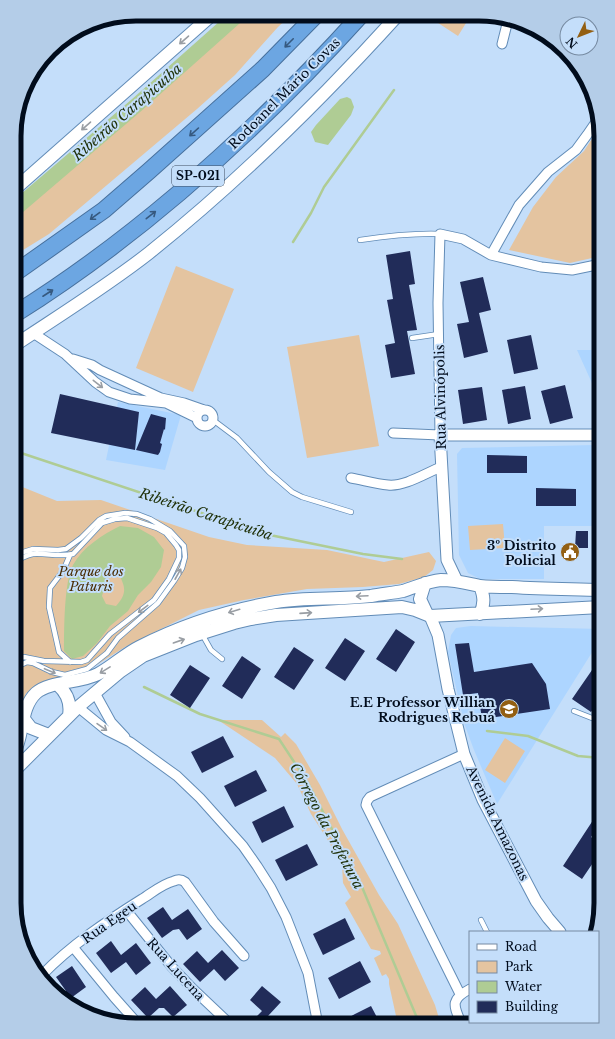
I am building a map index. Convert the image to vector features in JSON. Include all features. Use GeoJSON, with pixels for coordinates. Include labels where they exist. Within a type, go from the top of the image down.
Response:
{"type":"FeatureCollection","features":[{"type":"Feature","properties":{"kind":"highway","name":"SP-021"},"geometry":{"type":"LineString","coordinates":[[21,269],[104,210],[263,68],[309,21]]}},
{"type":"Feature","properties":{"kind":"highway","name":"Rodoanel Mário Covas"},"geometry":{"type":"LineString","coordinates":[[21,310],[85,267],[170,200],[236,141],[282,97],[312,68],[355,21]]}},
{"type":"Feature","properties":{"kind":"main road"},"geometry":{"type":"LineString","coordinates":[[21,184],[205,21]]}},
{"type":"Feature","properties":{"kind":"main road"},"geometry":{"type":"LineString","coordinates":[[21,341],[84,300],[149,253],[203,207],[306,113],[393,21]]}},
{"type":"Feature","properties":{"kind":"main road"},"geometry":{"type":"LineString","coordinates":[[21,733],[30,701],[36,692],[45,687],[89,678],[98,674],[144,645],[192,624],[240,609],[277,602],[368,596],[401,591],[439,580],[457,581],[480,586],[594,590]]}},
{"type":"Feature","properties":{"kind":"main road"},"geometry":{"type":"LineString","coordinates":[[425,583],[420,599],[429,615]]}},
{"type":"Feature","properties":{"kind":"main road"},"geometry":{"type":"LineString","coordinates":[[480,586],[484,600],[480,614]]}},
{"type":"Feature","properties":{"kind":"main road"},"geometry":{"type":"LineString","coordinates":[[21,764],[73,711],[121,671],[143,656],[170,644],[234,623],[276,615],[402,607],[429,615],[447,615],[594,606]]}},
{"type":"Feature","properties":{"kind":"main road"},"geometry":{"type":"LineString","coordinates":[[58,684],[68,697],[73,711]]}},
{"type":"Feature","properties":{"kind":"main road"},"geometry":{"type":"LineString","coordinates":[[24,719],[31,728],[49,735]]}},
{"type":"Feature","properties":{"kind":"street"},"geometry":{"type":"LineString","coordinates":[[502,44],[507,25]]}},
{"type":"Feature","properties":{"kind":"street"},"geometry":{"type":"LineString","coordinates":[[491,255],[519,205],[548,172],[576,150],[593,126]]}},
{"type":"Feature","properties":{"kind":"street"},"geometry":{"type":"LineString","coordinates":[[440,234],[463,239],[491,255],[541,267],[572,270],[594,265]]}},
{"type":"Feature","properties":{"kind":"street","name":"Rua Alvinópolis"},"geometry":{"type":"LineString","coordinates":[[440,234],[439,334],[441,467],[447,560],[457,581]]}},
{"type":"Feature","properties":{"kind":"street"},"geometry":{"type":"LineString","coordinates":[[32,333],[70,357],[92,365],[161,398],[184,403],[211,412],[213,420],[209,425],[204,426],[199,423],[197,418],[166,402],[130,399],[109,392],[95,382],[70,357]]}},
{"type":"Feature","properties":{"kind":"street"},"geometry":{"type":"LineString","coordinates":[[197,418],[199,413],[204,410]]}},
{"type":"Feature","properties":{"kind":"street"},"geometry":{"type":"LineString","coordinates":[[393,433],[440,436],[594,435]]}},
{"type":"Feature","properties":{"kind":"street"},"geometry":{"type":"LineString","coordinates":[[351,478],[389,485],[408,482],[441,467]]}},
{"type":"Feature","properties":{"kind":"street","name":"Rua Alvinópolis"},"geometry":{"type":"LineString","coordinates":[[439,580],[447,560]]}},
{"type":"Feature","properties":{"kind":"street","name":"Avenida Amazonas"},"geometry":{"type":"LineString","coordinates":[[429,615],[438,635],[448,689],[464,754],[483,800],[536,901],[559,931]]}},
{"type":"Feature","properties":{"kind":"street"},"geometry":{"type":"LineString","coordinates":[[438,635],[447,615]]}},
{"type":"Feature","properties":{"kind":"street"},"geometry":{"type":"LineString","coordinates":[[95,693],[111,722],[130,742]]}},
{"type":"Feature","properties":{"kind":"street"},"geometry":{"type":"LineString","coordinates":[[73,711],[130,742],[177,776],[200,798],[243,846],[271,888],[286,917],[308,973],[317,1018]]}},
{"type":"Feature","properties":{"kind":"street"},"geometry":{"type":"LineString","coordinates":[[460,994],[366,805],[366,801],[370,797],[464,754]]}},
{"type":"Feature","properties":{"kind":"street","name":"Rua Egeu"},"geometry":{"type":"LineString","coordinates":[[45,972],[73,947],[126,910],[166,884],[178,880],[183,880],[214,922],[244,956]]}},
{"type":"Feature","properties":{"kind":"street","name":"Rua Lucena"},"geometry":{"type":"LineString","coordinates":[[126,910],[172,967],[223,1018]]}},
{"type":"Feature","properties":{"kind":"street"},"geometry":{"type":"LineString","coordinates":[[73,947],[132,1018]]}},
{"type":"Feature","properties":{"kind":"street"},"geometry":{"type":"LineString","coordinates":[[459,1018],[455,1010],[456,998],[469,990]]}},
{"type":"Feature","properties":{"kind":"lane"},"geometry":{"type":"LineString","coordinates":[[360,240],[422,233],[440,234]]}},
{"type":"Feature","properties":{"kind":"lane"},"geometry":{"type":"LineString","coordinates":[[412,338],[439,334]]}},
{"type":"Feature","properties":{"kind":"lane"},"geometry":{"type":"LineString","coordinates":[[213,420],[237,438],[269,472],[292,492],[302,497],[351,512]]}},
{"type":"Feature","properties":{"kind":"lane"},"geometry":{"type":"LineString","coordinates":[[21,553],[33,549],[66,549],[81,538],[99,520],[110,515],[137,514],[150,519],[170,531],[184,546],[185,557],[182,568],[158,603],[118,638],[107,653],[87,669],[65,676],[52,672],[34,662],[28,662],[21,665]]}},
{"type":"Feature","properties":{"kind":"lane"},"geometry":{"type":"LineString","coordinates":[[21,558],[31,554],[73,554],[102,523],[115,519],[127,518],[157,528],[166,533],[179,550],[180,558],[169,579],[154,600],[110,634],[87,660],[81,662],[70,662],[21,658]]}},
{"type":"Feature","properties":{"kind":"lane"},"geometry":{"type":"LineString","coordinates":[[70,555],[63,571],[50,588],[49,607],[59,652],[70,662]]}},
{"type":"Feature","properties":{"kind":"lane"},"geometry":{"type":"LineString","coordinates":[[201,634],[211,650],[222,659]]}},
{"type":"Feature","properties":{"kind":"lane"},"geometry":{"type":"LineString","coordinates":[[574,711],[594,719]]}},
{"type":"Feature","properties":{"kind":"lane"},"geometry":{"type":"LineString","coordinates":[[481,920],[486,931]]}},
{"type":"Feature","properties":{"kind":"shaded area"},"geometry":{"type":"Polygon","coordinates":[[[577,350],[594,350],[594,388],[577,350]]]}},
{"type":"Feature","properties":{"kind":"shaded area"},"geometry":{"type":"Polygon","coordinates":[[[118,402],[181,415],[165,470],[106,460],[118,402]]]}},
{"type":"Feature","properties":{"kind":"shaded area"},"geometry":{"type":"Polygon","coordinates":[[[594,445],[594,526],[544,526],[544,579],[480,579],[468,573],[459,555],[457,454],[462,448],[594,445]]]}},
{"type":"Feature","properties":{"kind":"shaded area","name":"E.E Professor Willian Rodrigues Rebuá"},"geometry":{"type":"Polygon","coordinates":[[[471,626],[594,629],[594,649],[497,804],[464,723],[448,652],[451,635],[456,628],[471,626]]]}},
{"type":"Feature","properties":{"kind":"green space"},"geometry":{"type":"Polygon","coordinates":[[[239,21],[284,21],[235,75],[197,109],[49,234],[21,251],[21,209],[100,145],[239,21]]]}},
{"type":"Feature","properties":{"kind":"green space"},"geometry":{"type":"Polygon","coordinates":[[[435,21],[467,21],[458,36],[435,21]]]}},
{"type":"Feature","properties":{"kind":"green space"},"geometry":{"type":"Polygon","coordinates":[[[594,136],[594,258],[570,263],[509,250],[533,207],[556,177],[584,151],[594,136]]]}},
{"type":"Feature","properties":{"kind":"green space"},"geometry":{"type":"Polygon","coordinates":[[[176,266],[234,289],[193,392],[136,368],[176,266]]]}},
{"type":"Feature","properties":{"kind":"green space"},"geometry":{"type":"Polygon","coordinates":[[[359,335],[379,446],[307,458],[287,347],[359,335]]]}},
{"type":"Feature","properties":{"kind":"green space","name":"Parque dos Paturis"},"geometry":{"type":"Polygon","coordinates":[[[21,486],[57,501],[101,500],[209,537],[247,545],[327,550],[384,562],[429,552],[436,561],[433,570],[424,577],[399,584],[307,589],[244,600],[199,610],[125,647],[95,666],[26,693],[21,709],[21,486]]]}},
{"type":"Feature","properties":{"kind":"green space"},"geometry":{"type":"Polygon","coordinates":[[[503,524],[505,548],[470,550],[468,526],[503,524]]]}},
{"type":"Feature","properties":{"kind":"green space"},"geometry":{"type":"Polygon","coordinates":[[[218,720],[262,720],[281,737],[285,733],[296,744],[320,785],[342,829],[379,895],[398,924],[435,1005],[439,1018],[396,1018],[389,979],[386,974],[382,976],[374,958],[381,954],[380,951],[371,949],[345,903],[351,897],[343,883],[342,865],[311,814],[297,784],[275,758],[218,720]]]}},
{"type":"Feature","properties":{"kind":"green space"},"geometry":{"type":"Polygon","coordinates":[[[505,738],[525,751],[505,783],[485,770],[505,738]]]}},
{"type":"Feature","properties":{"kind":"water"},"geometry":{"type":"Polygon","coordinates":[[[347,97],[351,99],[354,107],[351,115],[328,145],[315,142],[311,132],[340,99],[347,97]]]}},
{"type":"Feature","properties":{"kind":"water"},"geometry":{"type":"Polygon","coordinates":[[[120,526],[138,528],[154,537],[164,550],[161,567],[151,582],[138,595],[128,611],[110,626],[97,643],[83,656],[72,659],[64,651],[65,606],[70,572],[77,559],[88,547],[120,526]],[[118,573],[108,574],[102,596],[106,604],[116,606],[120,602],[124,594],[124,586],[118,573]]]}},
{"type":"Feature","properties":{"kind":"building"},"geometry":{"type":"Polygon","coordinates":[[[410,251],[415,284],[409,285],[417,330],[407,331],[415,374],[391,378],[385,345],[395,343],[387,300],[393,299],[386,255],[410,251]]]}},
{"type":"Feature","properties":{"kind":"building"},"geometry":{"type":"Polygon","coordinates":[[[483,277],[491,310],[479,313],[488,352],[464,358],[457,324],[469,322],[460,282],[483,277]]]}},
{"type":"Feature","properties":{"kind":"building"},"geometry":{"type":"Polygon","coordinates":[[[531,335],[538,369],[514,374],[507,340],[531,335]]]}},
{"type":"Feature","properties":{"kind":"building"},"geometry":{"type":"Polygon","coordinates":[[[565,385],[573,418],[550,424],[541,391],[565,385]]]}},
{"type":"Feature","properties":{"kind":"building"},"geometry":{"type":"Polygon","coordinates":[[[525,386],[531,419],[508,424],[502,390],[525,386]]]}},
{"type":"Feature","properties":{"kind":"building"},"geometry":{"type":"Polygon","coordinates":[[[482,387],[487,420],[463,424],[458,390],[482,387]]]}},
{"type":"Feature","properties":{"kind":"building"},"geometry":{"type":"Polygon","coordinates":[[[60,394],[139,412],[135,450],[51,433],[60,394]]]}},
{"type":"Feature","properties":{"kind":"building"},"geometry":{"type":"Polygon","coordinates":[[[151,414],[166,418],[165,430],[164,429],[160,443],[162,444],[158,455],[136,450],[151,414]]]}},
{"type":"Feature","properties":{"kind":"building"},"geometry":{"type":"Polygon","coordinates":[[[487,455],[527,456],[527,473],[487,473],[487,455]]]}},
{"type":"Feature","properties":{"kind":"building"},"geometry":{"type":"Polygon","coordinates":[[[536,488],[576,489],[576,506],[536,506],[536,488]]]}},
{"type":"Feature","properties":{"kind":"building"},"geometry":{"type":"Polygon","coordinates":[[[576,531],[588,531],[588,548],[575,548],[576,531]]]}},
{"type":"Feature","properties":{"kind":"building"},"geometry":{"type":"Polygon","coordinates":[[[396,629],[415,642],[396,672],[376,659],[396,629]]]}},
{"type":"Feature","properties":{"kind":"building"},"geometry":{"type":"Polygon","coordinates":[[[345,638],[365,651],[345,681],[325,668],[345,638]]]}},
{"type":"Feature","properties":{"kind":"building"},"geometry":{"type":"Polygon","coordinates":[[[469,643],[474,672],[532,663],[546,684],[550,709],[482,719],[478,693],[463,695],[455,644],[469,643]]]}},
{"type":"Feature","properties":{"kind":"building"},"geometry":{"type":"Polygon","coordinates":[[[294,647],[314,660],[294,690],[274,677],[294,647]]]}},
{"type":"Feature","properties":{"kind":"building"},"geometry":{"type":"Polygon","coordinates":[[[242,656],[261,669],[242,699],[222,686],[242,656]]]}},
{"type":"Feature","properties":{"kind":"building"},"geometry":{"type":"Polygon","coordinates":[[[190,665],[210,678],[190,708],[170,695],[190,665]]]}},
{"type":"Feature","properties":{"kind":"building"},"geometry":{"type":"Polygon","coordinates":[[[594,667],[594,708],[591,712],[572,699],[594,667]]]}},
{"type":"Feature","properties":{"kind":"building"},"geometry":{"type":"Polygon","coordinates":[[[223,736],[234,757],[202,773],[191,752],[223,736]]]}},
{"type":"Feature","properties":{"kind":"building"},"geometry":{"type":"Polygon","coordinates":[[[256,770],[267,791],[235,807],[224,786],[256,770]]]}},
{"type":"Feature","properties":{"kind":"building"},"geometry":{"type":"Polygon","coordinates":[[[284,806],[294,827],[262,843],[252,822],[284,806]]]}},
{"type":"Feature","properties":{"kind":"building"},"geometry":{"type":"Polygon","coordinates":[[[594,819],[594,832],[591,837],[594,839],[594,861],[582,879],[563,866],[594,819]]]}},
{"type":"Feature","properties":{"kind":"building"},"geometry":{"type":"Polygon","coordinates":[[[307,844],[318,865],[286,881],[275,860],[307,844]]]}},
{"type":"Feature","properties":{"kind":"building"},"geometry":{"type":"Polygon","coordinates":[[[163,907],[172,920],[188,909],[202,929],[187,940],[179,929],[173,930],[162,938],[147,918],[163,907]]]}},
{"type":"Feature","properties":{"kind":"building"},"geometry":{"type":"Polygon","coordinates":[[[345,918],[355,939],[323,955],[313,934],[345,918]]]}},
{"type":"Feature","properties":{"kind":"building"},"geometry":{"type":"Polygon","coordinates":[[[111,941],[121,955],[136,943],[151,963],[136,975],[126,962],[111,973],[96,953],[111,941]]]}},
{"type":"Feature","properties":{"kind":"building"},"geometry":{"type":"Polygon","coordinates":[[[222,950],[239,968],[225,981],[214,969],[200,982],[183,964],[197,951],[208,963],[222,950]]]}},
{"type":"Feature","properties":{"kind":"building"},"geometry":{"type":"Polygon","coordinates":[[[360,961],[371,982],[339,999],[328,978],[360,961]]]}},
{"type":"Feature","properties":{"kind":"building"},"geometry":{"type":"Polygon","coordinates":[[[72,966],[86,987],[71,998],[64,992],[66,991],[56,977],[72,966]]]}},
{"type":"Feature","properties":{"kind":"building"},"geometry":{"type":"Polygon","coordinates":[[[170,986],[187,1005],[173,1017],[164,1008],[159,1008],[148,1018],[131,1000],[145,987],[156,999],[170,986]]]}},
{"type":"Feature","properties":{"kind":"building"},"geometry":{"type":"Polygon","coordinates":[[[262,986],[281,1002],[268,1016],[270,1018],[255,1018],[262,1011],[250,1000],[262,986]]]}},
{"type":"Feature","properties":{"kind":"building"},"geometry":{"type":"Polygon","coordinates":[[[371,1006],[377,1018],[348,1018],[371,1006]]]}},
{"type":"Feature","properties":{"kind":"waterway","name":"Ribeirão Carapicuíba"},"geometry":{"type":"LineString","coordinates":[[21,204],[139,103],[231,21]]}},
{"type":"Feature","properties":{"kind":"waterway"},"geometry":{"type":"LineString","coordinates":[[293,242],[311,213],[324,187],[394,90]]}},
{"type":"Feature","properties":{"kind":"waterway","name":"Ribeirão Carapicuíba"},"geometry":{"type":"LineString","coordinates":[[21,453],[265,534],[363,554],[402,559]]}},
{"type":"Feature","properties":{"kind":"waterway","name":"Córrego da Prefeitura"},"geometry":{"type":"LineString","coordinates":[[144,687],[200,714],[279,739],[308,783],[362,887],[417,1018]]}},
{"type":"Feature","properties":{"kind":"waterway"},"geometry":{"type":"LineString","coordinates":[[487,731],[528,736],[578,756],[594,757]]}},
{"type":"Feature","properties":{"kind":"place","name":"3º Distrito Policial"},"geometry":{"type":"Point","coordinates":[570,552]}},
{"type":"Feature","properties":{"kind":"place","name":"E.E Professor Willian Rodrigues Rebuá"},"geometry":{"type":"Point","coordinates":[509,709]}}]}
